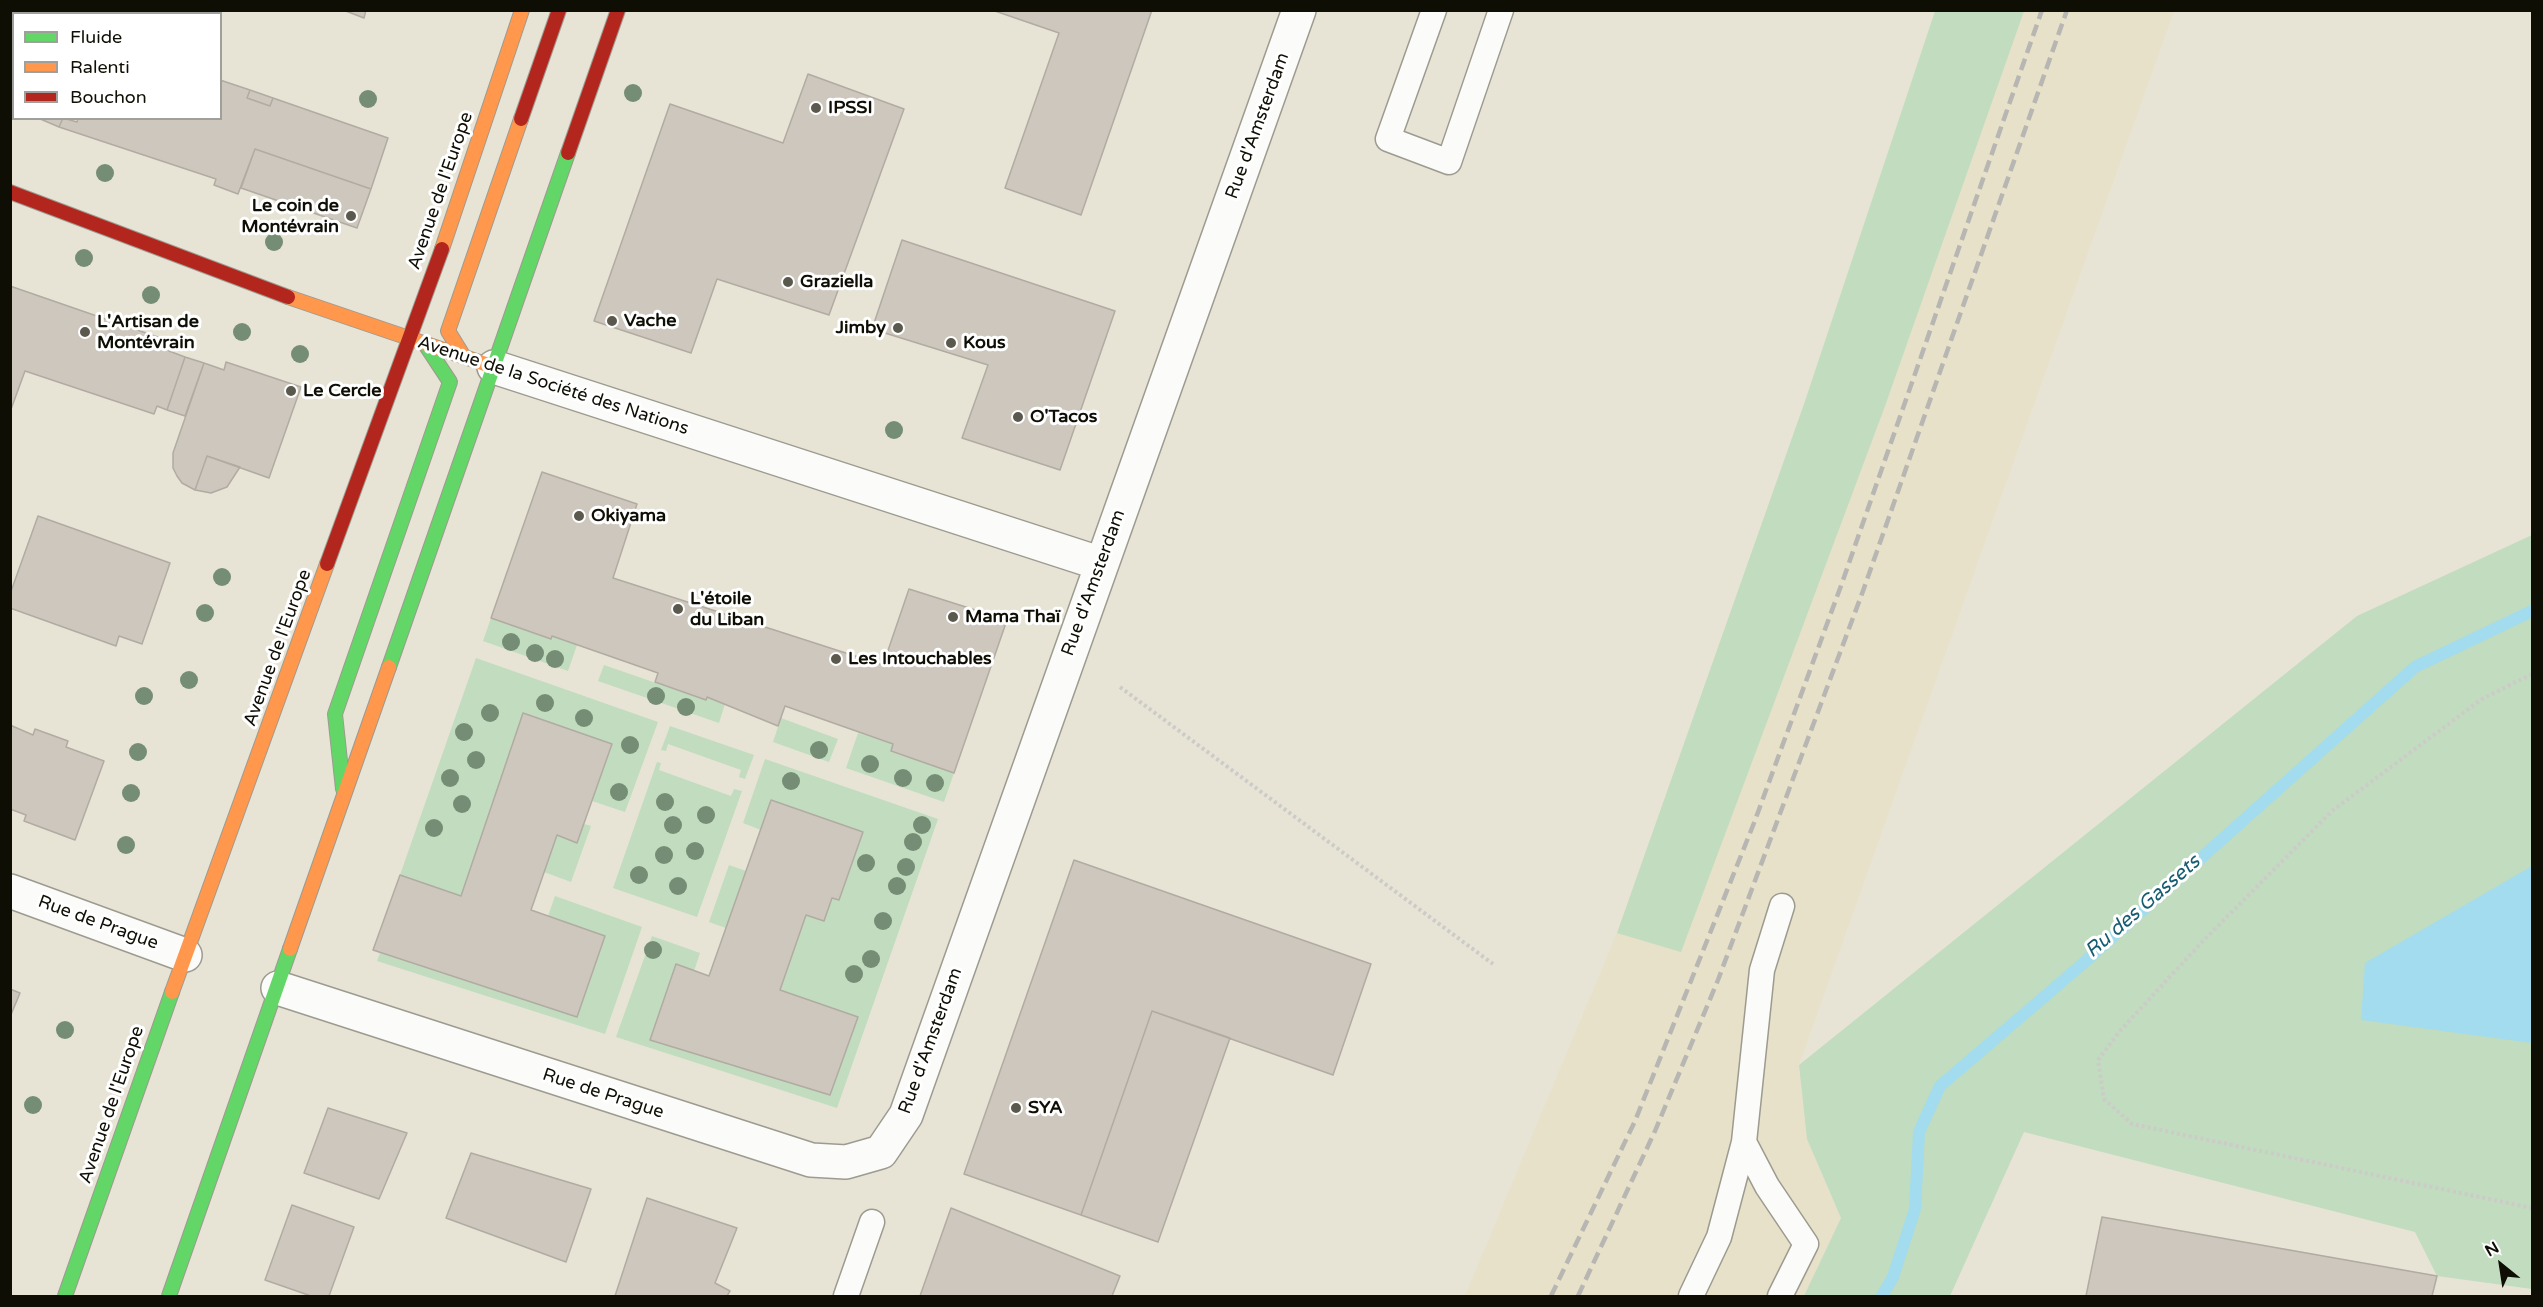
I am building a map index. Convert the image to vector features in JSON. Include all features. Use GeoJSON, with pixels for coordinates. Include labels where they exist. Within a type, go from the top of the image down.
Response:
{"type":"FeatureCollection","features":[{"type":"Feature","properties":{"kind":"main road","name":"Avenue de l'Europe"},"geometry":{"type":"LineString","coordinates":[[65,1296],[185,955],[445,240],[522,10]]}},
{"type":"Feature","properties":{"kind":"main road"},"geometry":{"type":"LineString","coordinates":[[464,357],[448,331],[558,10]]}},
{"type":"Feature","properties":{"kind":"main road"},"geometry":{"type":"LineString","coordinates":[[169,1296],[618,10]]}},
{"type":"Feature","properties":{"kind":"main road","name":"Avenue de la Société des Nations"},"geometry":{"type":"LineString","coordinates":[[10,192],[333,314],[494,368]]}},
{"type":"Feature","properties":{"kind":"main road"},"geometry":{"type":"LineString","coordinates":[[344,800],[335,714],[450,382],[424,344]]}},
{"type":"Feature","properties":{"kind":"street","name":"Rue d'Amsterdam"},"geometry":{"type":"LineString","coordinates":[[881,1152],[906,1115],[1299,10]]}},
{"type":"Feature","properties":{"kind":"street","name":"Avenue de la Société des Nations"},"geometry":{"type":"LineString","coordinates":[[494,368],[1102,564]]}},
{"type":"Feature","properties":{"kind":"street","name":"Rue de Prague"},"geometry":{"type":"LineString","coordinates":[[10,891],[185,955]]}},
{"type":"Feature","properties":{"kind":"street","name":"Rue de Prague"},"geometry":{"type":"LineString","coordinates":[[278,988],[811,1160],[846,1162],[881,1152]]}},
{"type":"Feature","properties":{"kind":"lane"},"geometry":{"type":"LineString","coordinates":[[1434,10],[1388,139],[1449,162],[1500,10]]}},
{"type":"Feature","properties":{"kind":"lane"},"geometry":{"type":"LineString","coordinates":[[1691,1296],[1719,1237],[1744,1142],[1762,970],[1782,906]]}},
{"type":"Feature","properties":{"kind":"lane"},"geometry":{"type":"LineString","coordinates":[[1744,1142],[1767,1186],[1806,1245],[1780,1296]]}},
{"type":"Feature","properties":{"kind":"lane"},"geometry":{"type":"LineString","coordinates":[[846,1296],[872,1222]]}},
{"type":"Feature","properties":{"kind":"path"},"geometry":{"type":"LineString","coordinates":[[2532,674],[2482,699],[2332,811],[2202,942],[2118,1032],[2098,1060],[2104,1099],[2132,1124],[2532,1208]]}},
{"type":"Feature","properties":{"kind":"path"},"geometry":{"type":"LineString","coordinates":[[1120,687],[1493,964]]}},
{"type":"Feature","properties":{"kind":"shaded area"},"geometry":{"type":"Polygon","coordinates":[[[1935,11],[2174,11],[1799,1065],[1807,1139],[1841,1218],[1804,1296],[1465,1296],[1617,933],[1804,404],[1935,11]]]}},
{"type":"Feature","properties":{"kind":"green space"},"geometry":{"type":"Polygon","coordinates":[[[1935,11],[2024,11],[1885,406],[1681,952],[1617,933],[1804,404],[1935,11]]]}},
{"type":"Feature","properties":{"kind":"green space"},"geometry":{"type":"Polygon","coordinates":[[[2532,535],[2532,1289],[2437,1276],[2415,1232],[2024,1132],[1950,1296],[1804,1296],[1841,1218],[1807,1139],[1799,1065],[2357,616],[2532,535]]]}},
{"type":"Feature","properties":{"kind":"green space"},"geometry":{"type":"Polygon","coordinates":[[[491,618],[550,639],[552,636],[577,645],[568,671],[483,641],[491,618]]]}},
{"type":"Feature","properties":{"kind":"green space"},"geometry":{"type":"Polygon","coordinates":[[[476,658],[658,722],[625,812],[592,801],[611,744],[461,896],[400,875],[476,658]]]}},
{"type":"Feature","properties":{"kind":"green space"},"geometry":{"type":"Polygon","coordinates":[[[604,665],[705,700],[707,697],[725,704],[719,723],[598,681],[604,665]]]}},
{"type":"Feature","properties":{"kind":"green space"},"geometry":{"type":"Polygon","coordinates":[[[781,718],[838,739],[829,762],[773,742],[781,718]]]}},
{"type":"Feature","properties":{"kind":"green space"},"geometry":{"type":"Polygon","coordinates":[[[670,726],[754,755],[745,779],[739,777],[741,770],[668,744],[666,751],[661,750],[670,726]]]}},
{"type":"Feature","properties":{"kind":"green space"},"geometry":{"type":"Polygon","coordinates":[[[858,733],[893,744],[891,752],[954,773],[944,802],[846,768],[858,733]]]}},
{"type":"Feature","properties":{"kind":"green space"},"geometry":{"type":"Polygon","coordinates":[[[765,759],[938,819],[837,1108],[616,1037],[652,936],[700,953],[694,971],[676,964],[650,1040],[830,1095],[858,1017],[780,990],[806,915],[824,921],[832,898],[839,900],[863,832],[771,800],[761,830],[743,823],[765,759]]]}},
{"type":"Feature","properties":{"kind":"green space"},"geometry":{"type":"Polygon","coordinates":[[[657,762],[661,763],[659,770],[731,796],[734,789],[742,791],[697,917],[613,888],[657,762]]]}},
{"type":"Feature","properties":{"kind":"green space"},"geometry":{"type":"Polygon","coordinates":[[[584,824],[591,826],[571,882],[544,872],[557,835],[577,843],[584,824]]]}},
{"type":"Feature","properties":{"kind":"green space"},"geometry":{"type":"Polygon","coordinates":[[[729,865],[746,871],[726,928],[709,922],[729,865]]]}},
{"type":"Feature","properties":{"kind":"green space"},"geometry":{"type":"Polygon","coordinates":[[[555,896],[642,927],[605,1034],[377,961],[380,953],[577,1017],[605,936],[548,916],[555,896]]]}},
{"type":"Feature","properties":{"kind":"water"},"geometry":{"type":"Polygon","coordinates":[[[2532,866],[2532,1043],[2361,1020],[2365,963],[2532,866]]]}},
{"type":"Feature","properties":{"kind":"building"},"geometry":{"type":"Polygon","coordinates":[[[50,10],[112,10],[115,12],[50,12],[50,10]]]}},
{"type":"Feature","properties":{"kind":"building"},"geometry":{"type":"Polygon","coordinates":[[[112,10],[150,10],[150,12],[114,12],[112,10]]]}},
{"type":"Feature","properties":{"kind":"building"},"geometry":{"type":"Polygon","coordinates":[[[343,10],[366,10],[364,18],[343,10]]]}},
{"type":"Feature","properties":{"kind":"building"},"geometry":{"type":"Polygon","coordinates":[[[992,10],[1152,10],[1081,215],[1005,188],[1059,33],[992,10]]]}},
{"type":"Feature","properties":{"kind":"building"},"geometry":{"type":"Polygon","coordinates":[[[808,74],[904,109],[829,315],[717,279],[691,353],[594,321],[670,104],[783,143],[808,74]]]}},
{"type":"Feature","properties":{"kind":"building"},"geometry":{"type":"Polygon","coordinates":[[[222,81],[250,90],[247,98],[270,106],[273,98],[388,138],[371,189],[255,149],[238,194],[214,185],[216,179],[59,127],[62,120],[77,122],[78,120],[222,120],[222,81]]]}},
{"type":"Feature","properties":{"kind":"building"},"geometry":{"type":"Polygon","coordinates":[[[250,90],[273,98],[270,106],[247,98],[250,90]]]}},
{"type":"Feature","properties":{"kind":"building"},"geometry":{"type":"Polygon","coordinates":[[[43,120],[62,120],[59,127],[43,120]]]}},
{"type":"Feature","properties":{"kind":"building"},"geometry":{"type":"Polygon","coordinates":[[[255,149],[371,189],[357,228],[241,188],[255,149]]]}},
{"type":"Feature","properties":{"kind":"building"},"geometry":{"type":"Polygon","coordinates":[[[902,240],[1115,311],[1060,470],[962,438],[988,365],[872,329],[902,240]]]}},
{"type":"Feature","properties":{"kind":"building"},"geometry":{"type":"Polygon","coordinates":[[[10,286],[172,342],[169,351],[185,357],[167,410],[157,406],[154,414],[25,371],[10,412],[10,286]]]}},
{"type":"Feature","properties":{"kind":"building"},"geometry":{"type":"Polygon","coordinates":[[[185,357],[204,363],[185,416],[167,410],[185,357]]]}},
{"type":"Feature","properties":{"kind":"building"},"geometry":{"type":"Polygon","coordinates":[[[226,362],[301,387],[269,478],[207,456],[195,490],[182,483],[177,476],[173,468],[173,453],[204,363],[224,370],[226,362]]]}},
{"type":"Feature","properties":{"kind":"building"},"geometry":{"type":"Polygon","coordinates":[[[207,456],[240,467],[227,487],[211,493],[195,490],[207,456]]]}},
{"type":"Feature","properties":{"kind":"building"},"geometry":{"type":"Polygon","coordinates":[[[542,472],[637,504],[613,578],[883,665],[909,589],[1007,620],[954,773],[891,751],[893,744],[785,706],[778,726],[707,697],[706,700],[655,682],[658,673],[552,636],[551,639],[491,618],[542,472]]]}},
{"type":"Feature","properties":{"kind":"building"},"geometry":{"type":"Polygon","coordinates":[[[38,516],[170,563],[142,644],[119,636],[116,646],[10,608],[10,594],[38,516]]]}},
{"type":"Feature","properties":{"kind":"building"},"geometry":{"type":"Polygon","coordinates":[[[523,713],[612,744],[577,843],[557,835],[531,910],[605,936],[577,1017],[373,950],[400,875],[461,896],[523,713]]]}},
{"type":"Feature","properties":{"kind":"building"},"geometry":{"type":"Polygon","coordinates":[[[10,725],[33,735],[35,729],[68,741],[66,747],[104,761],[75,840],[24,821],[26,815],[10,809],[10,725]]]}},
{"type":"Feature","properties":{"kind":"building"},"geometry":{"type":"Polygon","coordinates":[[[771,800],[863,832],[839,900],[832,898],[824,921],[806,915],[780,990],[858,1017],[830,1095],[650,1040],[676,964],[709,976],[771,800]]]}},
{"type":"Feature","properties":{"kind":"building"},"geometry":{"type":"Polygon","coordinates":[[[1074,860],[1371,964],[1333,1075],[1152,1011],[1081,1215],[964,1174],[1074,860]]]}},
{"type":"Feature","properties":{"kind":"building"},"geometry":{"type":"Polygon","coordinates":[[[10,989],[20,993],[10,1017],[10,989]]]}},
{"type":"Feature","properties":{"kind":"building"},"geometry":{"type":"Polygon","coordinates":[[[1152,1011],[1230,1038],[1158,1242],[1081,1215],[1152,1011]]]}},
{"type":"Feature","properties":{"kind":"building"},"geometry":{"type":"Polygon","coordinates":[[[328,1108],[407,1133],[379,1199],[304,1173],[328,1108]]]}},
{"type":"Feature","properties":{"kind":"building"},"geometry":{"type":"Polygon","coordinates":[[[471,1153],[591,1189],[566,1262],[446,1218],[471,1153]]]}},
{"type":"Feature","properties":{"kind":"building"},"geometry":{"type":"Polygon","coordinates":[[[647,1198],[737,1228],[715,1283],[730,1291],[727,1296],[615,1296],[647,1198]]]}},
{"type":"Feature","properties":{"kind":"building"},"geometry":{"type":"Polygon","coordinates":[[[292,1205],[354,1227],[329,1296],[311,1296],[265,1280],[292,1205]]]}},
{"type":"Feature","properties":{"kind":"building"},"geometry":{"type":"Polygon","coordinates":[[[951,1208],[1120,1276],[1112,1296],[920,1296],[951,1208]]]}},
{"type":"Feature","properties":{"kind":"building"},"geometry":{"type":"Polygon","coordinates":[[[2102,1217],[2437,1276],[2432,1296],[2086,1296],[2102,1217]]]}},
{"type":"Feature","properties":{"kind":"waterway","name":"Ru des Gassets"},"geometry":{"type":"LineString","coordinates":[[1882,1296],[1893,1277],[1915,1209],[1919,1132],[1940,1086],[2079,967],[2415,667],[2532,611]]}},
{"type":"Feature","properties":{"kind":"railway"},"geometry":{"type":"LineString","coordinates":[[1551,1296],[1635,1121],[1754,823],[1842,583],[2042,10]]}},
{"type":"Feature","properties":{"kind":"railway"},"geometry":{"type":"LineString","coordinates":[[1578,1296],[1655,1131],[1718,980],[1863,591],[2067,10]]}},
{"type":"Feature","properties":{"kind":"traffic: fast"},"geometry":{"type":"LineString","coordinates":[[389,667],[568,153]]}},
{"type":"Feature","properties":{"kind":"traffic: fast"},"geometry":{"type":"LineString","coordinates":[[343,789],[335,714],[450,382],[425,344]]}},
{"type":"Feature","properties":{"kind":"traffic: fast"},"geometry":{"type":"LineString","coordinates":[[169,1296],[290,949]]}},
{"type":"Feature","properties":{"kind":"traffic: fast"},"geometry":{"type":"LineString","coordinates":[[65,1296],[172,992]]}},
{"type":"Feature","properties":{"kind":"traffic: slow"},"geometry":{"type":"LineString","coordinates":[[442,249],[522,10]]}},
{"type":"Feature","properties":{"kind":"traffic: slow"},"geometry":{"type":"LineString","coordinates":[[464,357],[448,331],[521,119]]}},
{"type":"Feature","properties":{"kind":"traffic: slow"},"geometry":{"type":"LineString","coordinates":[[288,297],[494,367]]}},
{"type":"Feature","properties":{"kind":"traffic: slow"},"geometry":{"type":"LineString","coordinates":[[172,992],[327,564]]}},
{"type":"Feature","properties":{"kind":"traffic: slow"},"geometry":{"type":"LineString","coordinates":[[290,949],[389,667]]}},
{"type":"Feature","properties":{"kind":"traffic: jam"},"geometry":{"type":"LineString","coordinates":[[521,119],[559,10]]}},
{"type":"Feature","properties":{"kind":"traffic: jam"},"geometry":{"type":"LineString","coordinates":[[568,153],[618,10]]}},
{"type":"Feature","properties":{"kind":"traffic: jam"},"geometry":{"type":"LineString","coordinates":[[10,192],[288,297]]}},
{"type":"Feature","properties":{"kind":"traffic: jam"},"geometry":{"type":"LineString","coordinates":[[327,564],[442,249]]}},
{"type":"Feature","properties":{"kind":"place","name":"IPSSI"},"geometry":{"type":"Point","coordinates":[816,108]}},
{"type":"Feature","properties":{"kind":"place","name":"Le coin de Montévrain"},"geometry":{"type":"Point","coordinates":[351,216]}},
{"type":"Feature","properties":{"kind":"place","name":"Graziella"},"geometry":{"type":"Point","coordinates":[788,282]}},
{"type":"Feature","properties":{"kind":"place","name":"Vache"},"geometry":{"type":"Point","coordinates":[612,321]}},
{"type":"Feature","properties":{"kind":"place","name":"Jimby"},"geometry":{"type":"Point","coordinates":[898,328]}},
{"type":"Feature","properties":{"kind":"place","name":"L'Artisan de Montévrain"},"geometry":{"type":"Point","coordinates":[85,332]}},
{"type":"Feature","properties":{"kind":"place","name":"Kous"},"geometry":{"type":"Point","coordinates":[951,343]}},
{"type":"Feature","properties":{"kind":"place","name":"Le Cercle"},"geometry":{"type":"Point","coordinates":[291,391]}},
{"type":"Feature","properties":{"kind":"place","name":"O'Tacos"},"geometry":{"type":"Point","coordinates":[1018,417]}},
{"type":"Feature","properties":{"kind":"place","name":"Okiyama"},"geometry":{"type":"Point","coordinates":[579,516]}},
{"type":"Feature","properties":{"kind":"place","name":"L'étoile du Liban"},"geometry":{"type":"Point","coordinates":[678,609]}},
{"type":"Feature","properties":{"kind":"place","name":"Mama Thaï"},"geometry":{"type":"Point","coordinates":[953,617]}},
{"type":"Feature","properties":{"kind":"place","name":"Les Intouchables"},"geometry":{"type":"Point","coordinates":[836,659]}},
{"type":"Feature","properties":{"kind":"place","name":"SYA"},"geometry":{"type":"Point","coordinates":[1016,1108]}}]}
